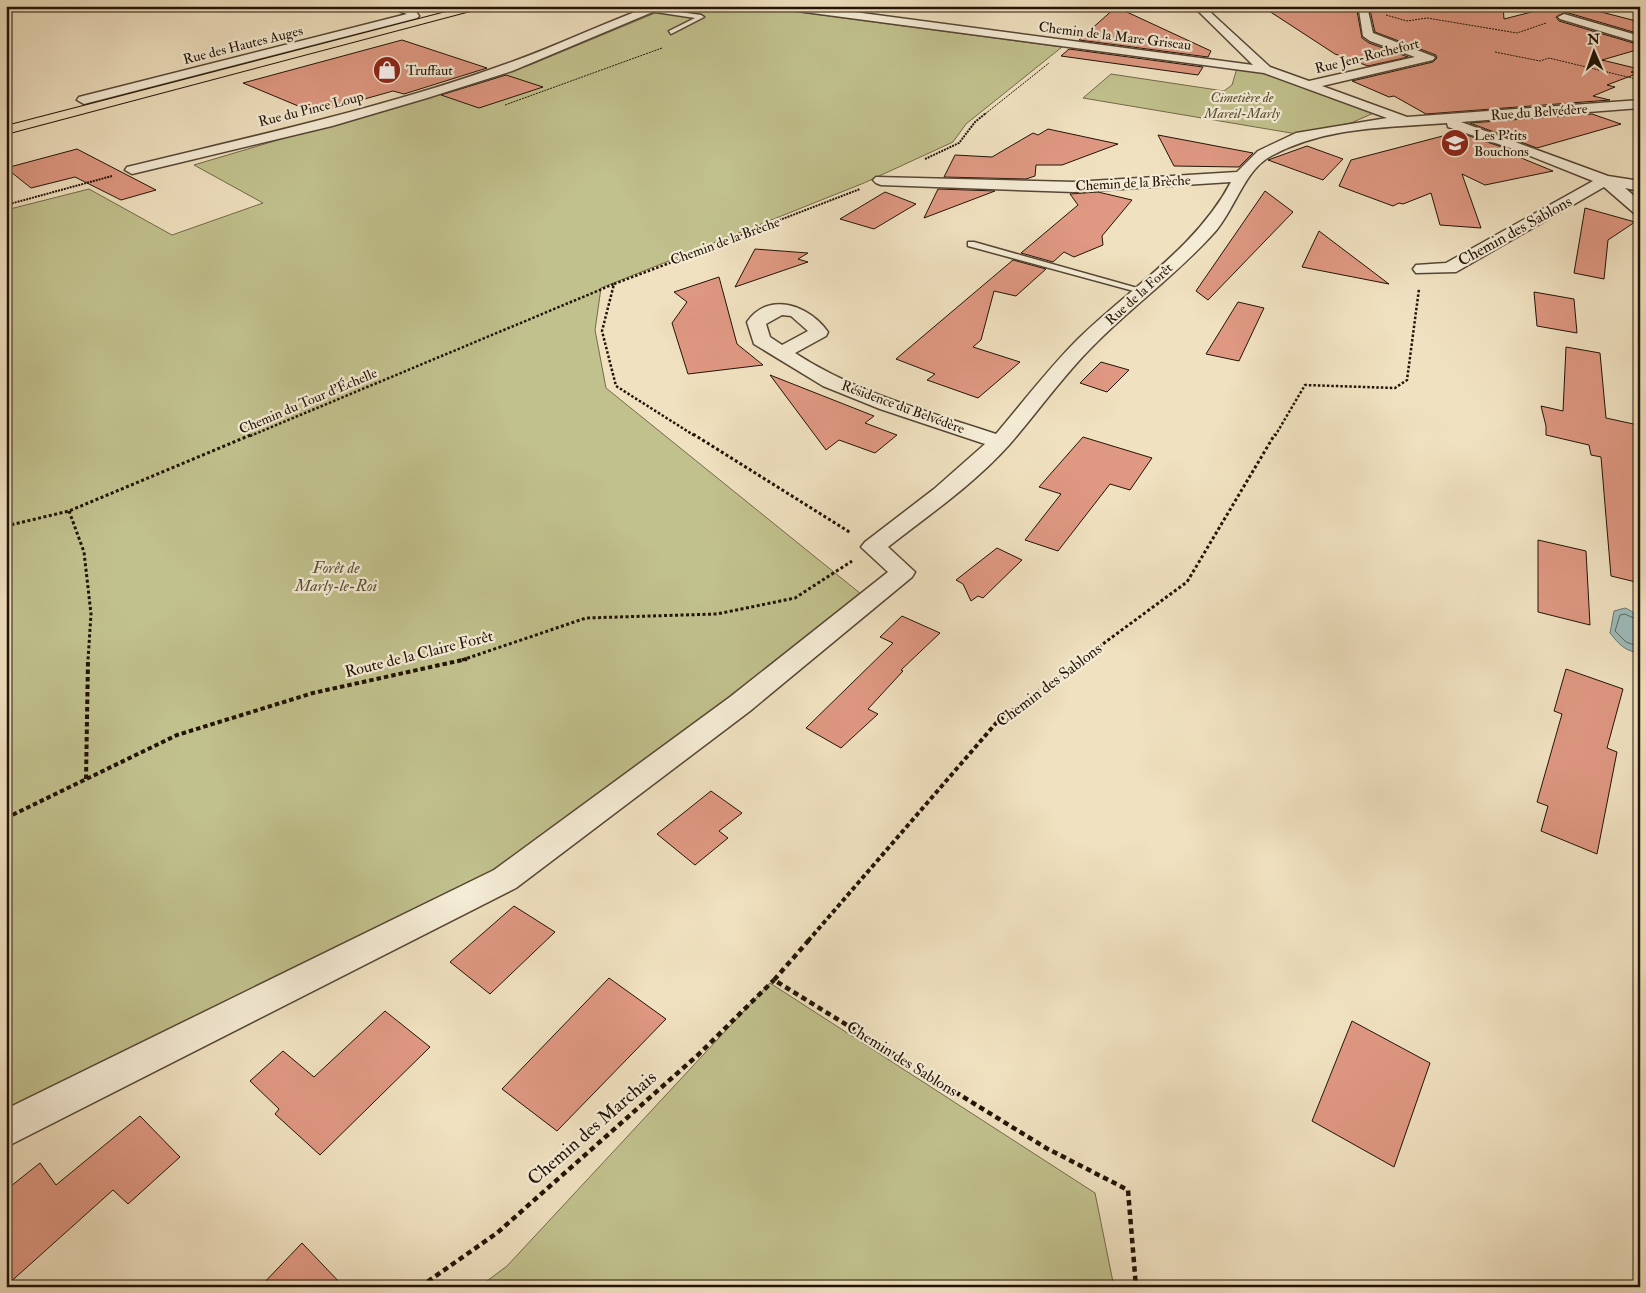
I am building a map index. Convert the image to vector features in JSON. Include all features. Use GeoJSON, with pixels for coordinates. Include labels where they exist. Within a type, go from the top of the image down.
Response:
{"type":"FeatureCollection","features":[{"type":"Feature","properties":{"kind":"main road"},"geometry":{"type":"LineString","coordinates":[[6,130],[484,6]]}},
{"type":"Feature","properties":{"kind":"street","name":"Rue des Hautes Auges"},"geometry":{"type":"LineString","coordinates":[[84,100],[413,16],[412,12],[391,6]]}},
{"type":"Feature","properties":{"kind":"street","name":"Chemin de la Mare Griseau"},"geometry":{"type":"LineString","coordinates":[[782,6],[1266,70]]}},
{"type":"Feature","properties":{"kind":"street"},"geometry":{"type":"LineString","coordinates":[[1199,7],[1241,6]]}},
{"type":"Feature","properties":{"kind":"street","name":"Rue Jen-Rochefort"},"geometry":{"type":"LineString","coordinates":[[1308,86],[1429,57],[1374,39],[1367,34],[1362,6]]}},
{"type":"Feature","properties":{"kind":"street"},"geometry":{"type":"LineString","coordinates":[[1199,7],[1266,70],[1407,120]]}},
{"type":"Feature","properties":{"kind":"street","name":"Rue du Pince Loup"},"geometry":{"type":"LineString","coordinates":[[132,170],[327,123],[422,95],[508,68],[657,8]]}},
{"type":"Feature","properties":{"kind":"street"},"geometry":{"type":"LineString","coordinates":[[1564,17],[1640,40]]}},
{"type":"Feature","properties":{"kind":"street","name":"Rue du Belvédère"},"geometry":{"type":"LineString","coordinates":[[1438,120],[1640,104]]}},
{"type":"Feature","properties":{"kind":"street"},"geometry":{"type":"LineString","coordinates":[[1438,120],[1480,132],[1605,180],[1640,186]]}},
{"type":"Feature","properties":{"kind":"street","name":"Rue de la Forêt"},"geometry":{"type":"LineString","coordinates":[[873,547],[942,494],[1000,442],[1084,344],[1144,291],[1208,230],[1228,202],[1241,176],[1263,154],[1301,136],[1380,122],[1438,120]]}},
{"type":"Feature","properties":{"kind":"street","name":"Chemin de la Brèche"},"geometry":{"type":"LineString","coordinates":[[881,180],[1074,187],[1190,181],[1241,176]]}},
{"type":"Feature","properties":{"kind":"street"},"geometry":{"type":"LineString","coordinates":[[1605,180],[1626,196],[1640,210]]}},
{"type":"Feature","properties":{"kind":"street","name":"Chemin des Sablons"},"geometry":{"type":"LineString","coordinates":[[1422,270],[1450,268],[1605,180]]}},
{"type":"Feature","properties":{"kind":"street","name":"Résidence du Belvédère"},"geometry":{"type":"LineString","coordinates":[[782,352],[801,367],[876,401],[1000,442]]}},
{"type":"Feature","properties":{"kind":"street"},"geometry":{"type":"LineString","coordinates":[[6,1129],[505,879],[740,704],[903,572],[873,547]]}},
{"type":"Feature","properties":{"kind":"lane"},"geometry":{"type":"LineString","coordinates":[[657,8],[701,17],[672,32]]}},
{"type":"Feature","properties":{"kind":"lane"},"geometry":{"type":"LineString","coordinates":[[971,244],[1144,291]]}},
{"type":"Feature","properties":{"kind":"path"},"geometry":{"type":"LineString","coordinates":[[1362,6],[1407,21],[1427,18],[1517,33],[1564,17]]}},
{"type":"Feature","properties":{"kind":"path"},"geometry":{"type":"LineString","coordinates":[[881,180],[959,142],[974,122],[1070,45]]}},
{"type":"Feature","properties":{"kind":"path"},"geometry":{"type":"LineString","coordinates":[[505,105],[662,48]]}},
{"type":"Feature","properties":{"kind":"path"},"geometry":{"type":"LineString","coordinates":[[1495,52],[1540,61],[1549,58],[1640,80]]}},
{"type":"Feature","properties":{"kind":"path"},"geometry":{"type":"LineString","coordinates":[[6,205],[132,170]]}},
{"type":"Feature","properties":{"kind":"path","name":"Chemin de la Brèche"},"geometry":{"type":"LineString","coordinates":[[614,284],[814,208],[881,180]]}},
{"type":"Feature","properties":{"kind":"path","name":"Chemin des Sablons"},"geometry":{"type":"LineString","coordinates":[[1136,1287],[1128,1190],[1046,1148],[774,980],[996,722],[1186,582],[1305,385],[1395,388],[1407,380],[1422,270]]}},
{"type":"Feature","properties":{"kind":"path"},"geometry":{"type":"LineString","coordinates":[[614,284],[602,330],[616,386],[873,547]]}},
{"type":"Feature","properties":{"kind":"path","name":"Chemin du Tour d’Échelle"},"geometry":{"type":"LineString","coordinates":[[6,526],[69,511],[614,284]]}},
{"type":"Feature","properties":{"kind":"path"},"geometry":{"type":"LineString","coordinates":[[69,511],[84,552],[91,614],[87,680],[86,779]]}},
{"type":"Feature","properties":{"kind":"path","name":"Route de la Claire Forêt"},"geometry":{"type":"LineString","coordinates":[[6,818],[177,735],[313,693],[466,659],[586,618],[717,614],[794,598],[873,547]]}},
{"type":"Feature","properties":{"kind":"path","name":"Chemin des Marchais"},"geometry":{"type":"LineString","coordinates":[[420,1287],[497,1232],[699,1054],[774,980]]}},
{"type":"Feature","properties":{"kind":"green space","name":"Forêt de Marly-le-Roi"},"geometry":{"type":"Polygon","coordinates":[[[672,6],[754,6],[1062,47],[966,124],[953,142],[864,183],[601,288],[595,330],[606,388],[866,598],[472,886],[6,1109],[6,210],[89,189],[172,235],[263,203],[194,165],[530,65],[672,6]]]}},
{"type":"Feature","properties":{"kind":"green space","name":"Cimetière de Mareil-Marly"},"geometry":{"type":"Polygon","coordinates":[[[1237,68],[1262,72],[1376,112],[1351,123],[1297,134],[1083,98],[1111,74],[1224,91],[1232,85],[1237,68]]]}},
{"type":"Feature","properties":{"kind":"green space"},"geometry":{"type":"Polygon","coordinates":[[[770,983],[1095,1193],[1114,1287],[479,1287],[507,1266],[770,983]]]}},
{"type":"Feature","properties":{"kind":"water"},"geometry":{"type":"Polygon","coordinates":[[[1625,608],[1636,615],[1639,620],[1641,632],[1640,652],[1626,649],[1610,633],[1614,611],[1625,608]]]}},
{"type":"Feature","properties":{"kind":"building"},"geometry":{"type":"Polygon","coordinates":[[[1273,6],[1354,6],[1357,11],[1362,38],[1369,43],[1408,57],[1368,66],[1335,54],[1269,11],[1279,10],[1273,6]]]}},
{"type":"Feature","properties":{"kind":"building"},"geometry":{"type":"Polygon","coordinates":[[[1369,6],[1503,6],[1504,19],[1555,6],[1578,6],[1640,22],[1640,34],[1565,12],[1556,17],[1559,21],[1640,45],[1640,49],[1602,60],[1639,69],[1631,72],[1636,74],[1607,85],[1615,87],[1593,96],[1610,100],[1426,114],[1394,96],[1389,97],[1352,81],[1433,62],[1437,58],[1436,55],[1375,32],[1369,6]]]}},
{"type":"Feature","properties":{"kind":"building"},"geometry":{"type":"Polygon","coordinates":[[[1116,7],[1211,51],[1208,57],[1079,40],[1116,7]]]}},
{"type":"Feature","properties":{"kind":"building","name":"Truffaut"},"geometry":{"type":"Polygon","coordinates":[[[402,40],[487,68],[404,94],[393,91],[315,113],[243,83],[402,40]]]}},
{"type":"Feature","properties":{"kind":"building"},"geometry":{"type":"Polygon","coordinates":[[[1069,49],[1203,67],[1198,75],[1061,56],[1069,49]]]}},
{"type":"Feature","properties":{"kind":"building"},"geometry":{"type":"Polygon","coordinates":[[[506,75],[543,87],[479,108],[441,95],[506,75]]]}},
{"type":"Feature","properties":{"kind":"building"},"geometry":{"type":"Polygon","coordinates":[[[1592,114],[1621,124],[1537,148],[1470,123],[1592,114]]]}},
{"type":"Feature","properties":{"kind":"building"},"geometry":{"type":"Polygon","coordinates":[[[1048,129],[1118,144],[1062,165],[1036,165],[1035,176],[1026,179],[944,177],[955,155],[992,157],[1033,133],[1038,135],[1048,129]]]}},
{"type":"Feature","properties":{"kind":"building"},"geometry":{"type":"Polygon","coordinates":[[[1458,132],[1519,153],[1514,155],[1553,171],[1485,185],[1462,174],[1481,228],[1440,225],[1431,193],[1393,206],[1339,186],[1351,160],[1458,132]]]}},
{"type":"Feature","properties":{"kind":"building"},"geometry":{"type":"Polygon","coordinates":[[[1158,135],[1253,153],[1239,167],[1174,166],[1158,135]]]}},
{"type":"Feature","properties":{"kind":"building"},"geometry":{"type":"Polygon","coordinates":[[[1307,146],[1343,159],[1323,180],[1268,160],[1307,146]]]}},
{"type":"Feature","properties":{"kind":"building"},"geometry":{"type":"Polygon","coordinates":[[[77,149],[156,190],[121,200],[75,177],[31,188],[6,168],[77,149]]]}},
{"type":"Feature","properties":{"kind":"building"},"geometry":{"type":"Polygon","coordinates":[[[938,189],[995,191],[924,218],[938,189]]]}},
{"type":"Feature","properties":{"kind":"building"},"geometry":{"type":"Polygon","coordinates":[[[1265,191],[1293,212],[1208,300],[1196,291],[1265,191]]]}},
{"type":"Feature","properties":{"kind":"building"},"geometry":{"type":"Polygon","coordinates":[[[885,192],[916,204],[874,229],[840,219],[885,192]]]}},
{"type":"Feature","properties":{"kind":"building"},"geometry":{"type":"Polygon","coordinates":[[[1098,192],[1132,200],[1102,236],[1103,245],[1074,257],[1064,252],[1053,262],[1021,253],[1078,205],[1070,194],[1098,192]]]}},
{"type":"Feature","properties":{"kind":"building"},"geometry":{"type":"Polygon","coordinates":[[[1585,208],[1635,222],[1608,240],[1604,279],[1574,273],[1585,208]]]}},
{"type":"Feature","properties":{"kind":"building"},"geometry":{"type":"Polygon","coordinates":[[[1319,231],[1389,284],[1302,267],[1319,231]]]}},
{"type":"Feature","properties":{"kind":"building"},"geometry":{"type":"Polygon","coordinates":[[[755,249],[808,253],[798,259],[808,262],[735,287],[755,249]]]}},
{"type":"Feature","properties":{"kind":"building"},"geometry":{"type":"Polygon","coordinates":[[[1013,260],[1046,269],[1016,296],[994,291],[981,340],[973,347],[1020,362],[978,398],[927,380],[935,374],[896,359],[1013,260]]]}},
{"type":"Feature","properties":{"kind":"building"},"geometry":{"type":"Polygon","coordinates":[[[719,277],[737,344],[763,365],[688,374],[672,323],[687,302],[674,292],[719,277]]]}},
{"type":"Feature","properties":{"kind":"building"},"geometry":{"type":"Polygon","coordinates":[[[1534,292],[1574,299],[1577,333],[1537,326],[1534,292]]]}},
{"type":"Feature","properties":{"kind":"building"},"geometry":{"type":"Polygon","coordinates":[[[1238,302],[1264,308],[1239,361],[1206,354],[1238,302]]]}},
{"type":"Feature","properties":{"kind":"building"},"geometry":{"type":"Polygon","coordinates":[[[1566,347],[1600,353],[1606,418],[1638,425],[1638,466],[1635,465],[1640,517],[1640,583],[1611,576],[1601,457],[1591,455],[1589,445],[1546,435],[1546,426],[1541,406],[1563,411],[1566,347]]]}},
{"type":"Feature","properties":{"kind":"building"},"geometry":{"type":"Polygon","coordinates":[[[1101,362],[1129,370],[1107,392],[1080,383],[1101,362]]]}},
{"type":"Feature","properties":{"kind":"building"},"geometry":{"type":"Polygon","coordinates":[[[770,375],[874,416],[865,423],[897,435],[875,453],[839,440],[826,450],[770,375]]]}},
{"type":"Feature","properties":{"kind":"building"},"geometry":{"type":"Polygon","coordinates":[[[1083,437],[1152,458],[1130,490],[1110,484],[1058,551],[1025,540],[1061,494],[1039,487],[1083,437]]]}},
{"type":"Feature","properties":{"kind":"building"},"geometry":{"type":"Polygon","coordinates":[[[1538,540],[1586,551],[1590,625],[1538,612],[1538,540]]]}},
{"type":"Feature","properties":{"kind":"building"},"geometry":{"type":"Polygon","coordinates":[[[997,548],[1022,560],[983,598],[978,596],[971,601],[963,584],[956,580],[997,548]]]}},
{"type":"Feature","properties":{"kind":"building"},"geometry":{"type":"Polygon","coordinates":[[[902,616],[940,633],[901,670],[903,671],[868,709],[878,714],[841,748],[806,728],[893,643],[880,637],[902,616]]]}},
{"type":"Feature","properties":{"kind":"building"},"geometry":{"type":"Polygon","coordinates":[[[1566,669],[1623,689],[1607,748],[1617,752],[1597,854],[1541,831],[1548,806],[1537,802],[1562,714],[1554,711],[1566,669]]]}},
{"type":"Feature","properties":{"kind":"building"},"geometry":{"type":"Polygon","coordinates":[[[711,791],[742,813],[719,831],[728,838],[695,865],[657,834],[711,791]]]}},
{"type":"Feature","properties":{"kind":"building"},"geometry":{"type":"Polygon","coordinates":[[[514,906],[555,932],[490,994],[450,962],[514,906]]]}},
{"type":"Feature","properties":{"kind":"building"},"geometry":{"type":"Polygon","coordinates":[[[609,978],[666,1019],[557,1131],[502,1089],[609,978]]]}},
{"type":"Feature","properties":{"kind":"building"},"geometry":{"type":"Polygon","coordinates":[[[385,1011],[430,1047],[320,1155],[275,1114],[279,1109],[250,1081],[283,1051],[314,1077],[385,1011]]]}},
{"type":"Feature","properties":{"kind":"building"},"geometry":{"type":"Polygon","coordinates":[[[1352,1021],[1430,1063],[1394,1167],[1312,1121],[1352,1021]]]}},
{"type":"Feature","properties":{"kind":"building"},"geometry":{"type":"Polygon","coordinates":[[[140,1116],[180,1157],[128,1204],[113,1190],[6,1286],[6,1190],[40,1163],[56,1185],[140,1116]]]}},
{"type":"Feature","properties":{"kind":"building"},"geometry":{"type":"Polygon","coordinates":[[[302,1243],[344,1287],[260,1287],[302,1243]]]}},
{"type":"Feature","properties":{"kind":"place","name":"Truffaut"},"geometry":{"type":"Point","coordinates":[387,70]}},
{"type":"Feature","properties":{"kind":"place","name":"Les P'tits Bouchons"},"geometry":{"type":"Point","coordinates":[1455,143]}}]}
